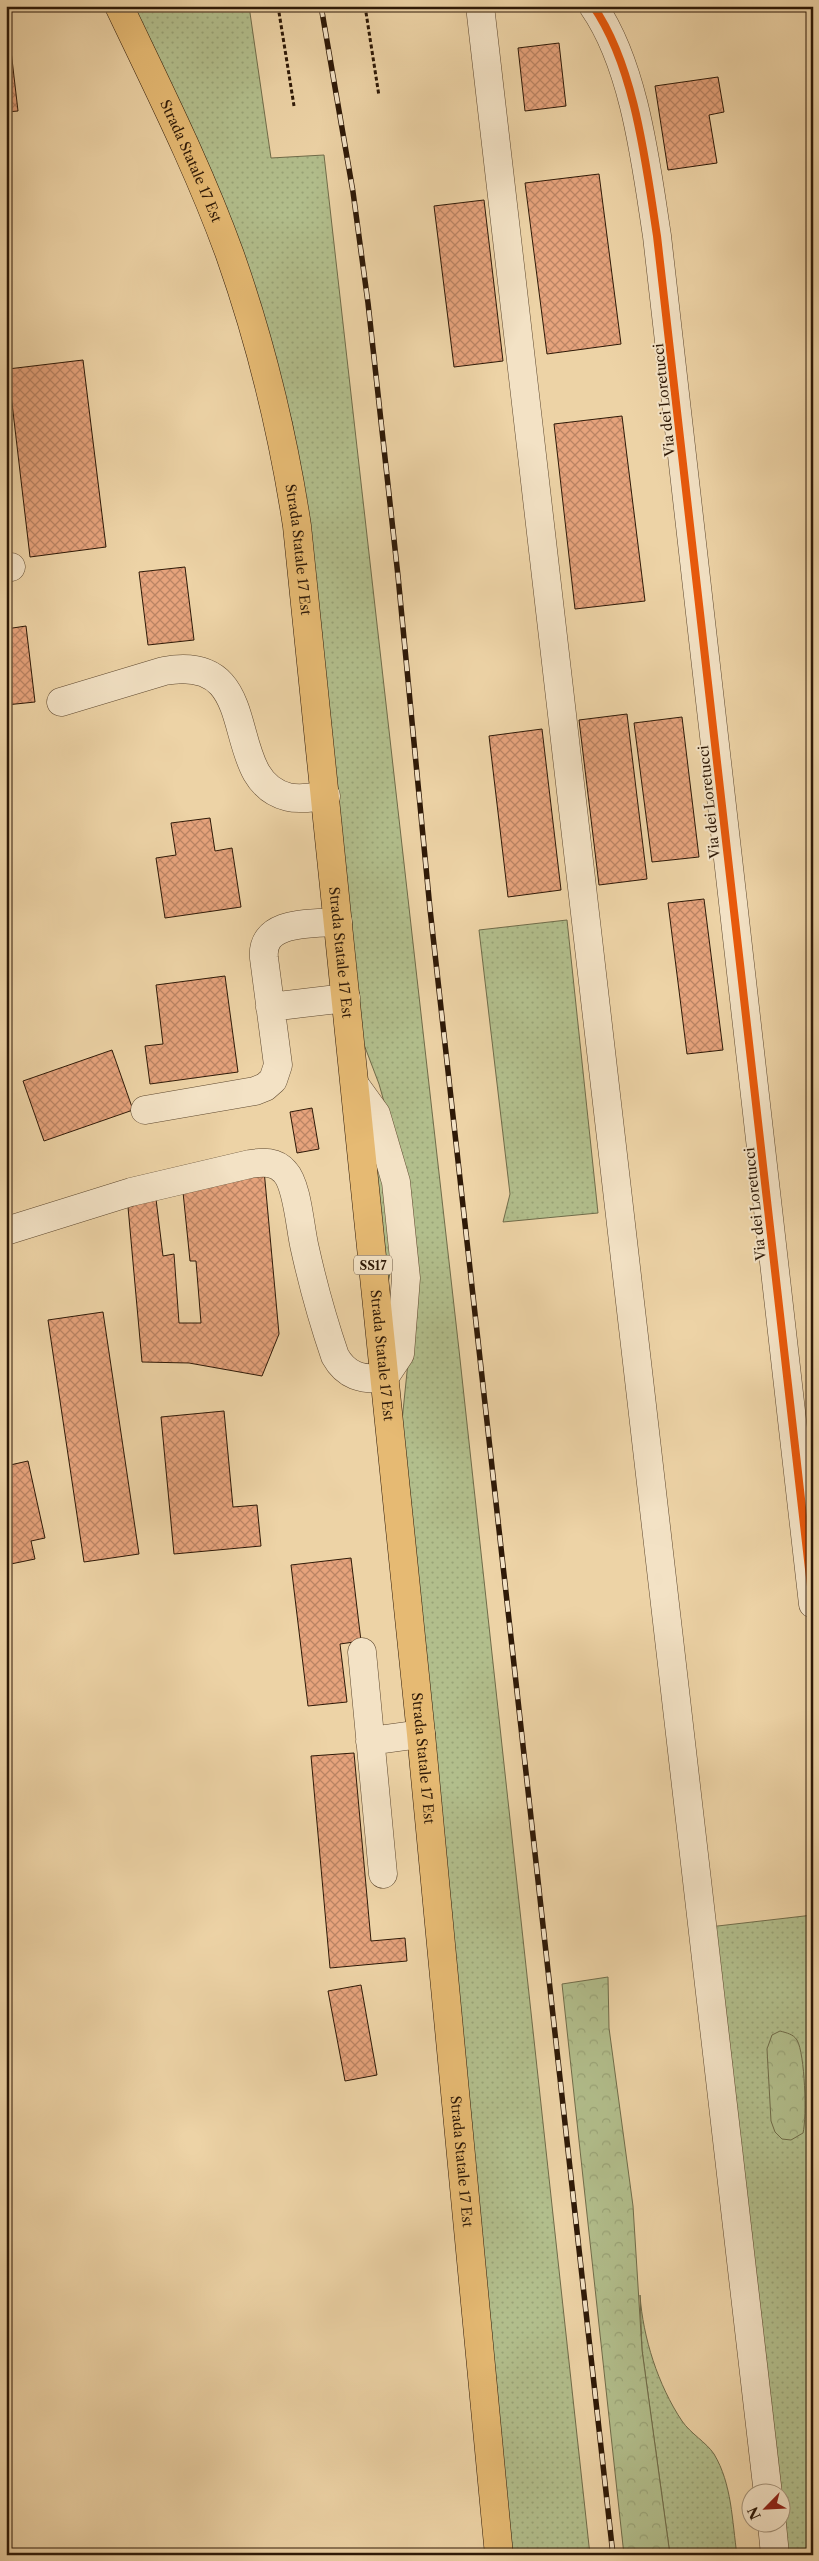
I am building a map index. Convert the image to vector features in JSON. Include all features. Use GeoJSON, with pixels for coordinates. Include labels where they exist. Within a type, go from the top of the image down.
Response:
{"type":"FeatureCollection","features":[{"type":"Feature","properties":{"kind":"main road","name":"Strada Statale 17 Est"},"geometry":{"type":"LineString","coordinates":[[119,6],[207,196],[238,280],[265,369],[286,465],[296,526],[326,796],[421,1734],[499,2555]]}},
{"type":"Feature","properties":{"kind":"street"},"geometry":{"type":"LineString","coordinates":[[480,6],[767,2484]]}},
{"type":"Feature","properties":{"kind":"street","name":"Via dei Loretucci"},"geometry":{"type":"LineString","coordinates":[[593,6],[613,45],[635,113],[657,236],[813,1604]]}},
{"type":"Feature","properties":{"kind":"street"},"geometry":{"type":"LineString","coordinates":[[61,702],[164,671],[180,668],[202,671],[220,682],[229,694],[253,765],[264,782],[273,791],[287,797],[326,796]]}},
{"type":"Feature","properties":{"kind":"street"},"geometry":{"type":"LineString","coordinates":[[145,1110],[250,1092],[269,1084],[278,1066],[263,952],[267,939],[274,932],[286,927],[338,922]]}},
{"type":"Feature","properties":{"kind":"street"},"geometry":{"type":"LineString","coordinates":[[270,1007],[346,998]]}},
{"type":"Feature","properties":{"kind":"street"},"geometry":{"type":"LineString","coordinates":[[6,1231],[150,1188],[250,1164],[266,1162],[275,1165],[284,1171],[292,1187],[305,1251],[335,1356],[344,1368],[355,1376],[368,1379],[384,1378]]}},
{"type":"Feature","properties":{"kind":"street"},"geometry":{"type":"LineString","coordinates":[[362,1652],[383,1874]]}},
{"type":"Feature","properties":{"kind":"street"},"geometry":{"type":"LineString","coordinates":[[370,1741],[421,1734]]}},
{"type":"Feature","properties":{"kind":"street"},"geometry":{"type":"LineString","coordinates":[[773,2534],[775,2555]]}},
{"type":"Feature","properties":{"kind":"path"},"geometry":{"type":"LineString","coordinates":[[278,6],[294,106]]}},
{"type":"Feature","properties":{"kind":"path"},"geometry":{"type":"LineString","coordinates":[[365,6],[379,96]]}},
{"type":"Feature","properties":{"kind":"green space"},"geometry":{"type":"Polygon","coordinates":[[[131,6],[249,6],[271,158],[324,155],[459,1350],[590,2555],[509,2555],[402,1421],[411,1333],[408,1187],[379,1084],[360,1034],[309,518],[292,422],[253,285],[131,6]]]}},
{"type":"Feature","properties":{"kind":"green space"},"geometry":{"type":"Polygon","coordinates":[[[567,920],[598,1213],[503,1222],[510,1194],[479,930],[567,920]]]}},
{"type":"Feature","properties":{"kind":"green space"},"geometry":{"type":"Polygon","coordinates":[[[372,1169],[378,1171],[384,1180],[392,1262],[387,1289],[372,1169]]]}},
{"type":"Feature","properties":{"kind":"green space"},"geometry":{"type":"Polygon","coordinates":[[[813,1915],[813,2555],[781,2555],[781,2534],[792,2534],[792,2484],[773,2484],[709,1927],[813,1915]]]}},
{"type":"Feature","properties":{"kind":"green space"},"geometry":{"type":"Polygon","coordinates":[[[608,1977],[609,2028],[633,2206],[642,2350],[670,2555],[624,2555],[562,1984],[608,1977]]]}},
{"type":"Feature","properties":{"kind":"green space"},"geometry":{"type":"Polygon","coordinates":[[[780,2031],[792,2035],[797,2040],[802,2058],[805,2114],[803,2133],[791,2140],[782,2139],[775,2132],[771,2121],[767,2049],[772,2035],[780,2031]]]}},
{"type":"Feature","properties":{"kind":"green space"},"geometry":{"type":"Polygon","coordinates":[[[640,2295],[644,2328],[653,2361],[673,2407],[686,2426],[714,2454],[720,2466],[728,2490],[737,2555],[670,2555],[642,2350],[640,2295]]]}},
{"type":"Feature","properties":{"kind":"building"},"geometry":{"type":"Polygon","coordinates":[[[10,42],[18,111],[6,112],[6,43],[10,42]]]}},
{"type":"Feature","properties":{"kind":"building"},"geometry":{"type":"Polygon","coordinates":[[[559,43],[566,106],[525,111],[518,48],[559,43]]]}},
{"type":"Feature","properties":{"kind":"building"},"geometry":{"type":"Polygon","coordinates":[[[718,77],[724,112],[709,115],[717,163],[668,170],[655,86],[718,77]]]}},
{"type":"Feature","properties":{"kind":"building"},"geometry":{"type":"Polygon","coordinates":[[[599,174],[621,344],[547,354],[525,183],[599,174]]]}},
{"type":"Feature","properties":{"kind":"building"},"geometry":{"type":"Polygon","coordinates":[[[484,200],[503,361],[454,367],[434,206],[484,200]]]}},
{"type":"Feature","properties":{"kind":"building"},"geometry":{"type":"Polygon","coordinates":[[[83,360],[106,547],[30,557],[8,369],[83,360]]]}},
{"type":"Feature","properties":{"kind":"building"},"geometry":{"type":"Polygon","coordinates":[[[622,416],[645,601],[575,609],[554,424],[622,416]]]}},
{"type":"Feature","properties":{"kind":"building"},"geometry":{"type":"Polygon","coordinates":[[[185,567],[194,640],[148,645],[139,572],[185,567]]]}},
{"type":"Feature","properties":{"kind":"building"},"geometry":{"type":"Polygon","coordinates":[[[26,626],[35,702],[6,705],[6,629],[26,626]]]}},
{"type":"Feature","properties":{"kind":"building"},"geometry":{"type":"Polygon","coordinates":[[[627,714],[647,879],[599,885],[579,720],[627,714]]]}},
{"type":"Feature","properties":{"kind":"building"},"geometry":{"type":"Polygon","coordinates":[[[682,717],[699,857],[652,862],[634,723],[682,717]]]}},
{"type":"Feature","properties":{"kind":"building"},"geometry":{"type":"Polygon","coordinates":[[[542,729],[561,890],[508,897],[489,736],[542,729]]]}},
{"type":"Feature","properties":{"kind":"building"},"geometry":{"type":"Polygon","coordinates":[[[210,818],[215,851],[232,848],[241,907],[165,918],[156,858],[176,855],[171,823],[210,818]]]}},
{"type":"Feature","properties":{"kind":"building"},"geometry":{"type":"Polygon","coordinates":[[[704,899],[723,1050],[687,1054],[668,903],[704,899]]]}},
{"type":"Feature","properties":{"kind":"building"},"geometry":{"type":"Polygon","coordinates":[[[225,976],[238,1072],[150,1084],[145,1046],[163,1044],[156,985],[225,976]]]}},
{"type":"Feature","properties":{"kind":"building"},"geometry":{"type":"Polygon","coordinates":[[[112,1050],[133,1110],[44,1141],[23,1081],[112,1050]]]}},
{"type":"Feature","properties":{"kind":"building"},"geometry":{"type":"Polygon","coordinates":[[[312,1108],[319,1149],[297,1153],[290,1112],[312,1108]]]}},
{"type":"Feature","properties":{"kind":"building"},"geometry":{"type":"Polygon","coordinates":[[[264,1170],[279,1334],[262,1376],[189,1363],[142,1362],[128,1207],[156,1199],[163,1256],[174,1254],[179,1323],[201,1323],[196,1261],[190,1261],[183,1192],[264,1170]]]}},
{"type":"Feature","properties":{"kind":"building"},"geometry":{"type":"Polygon","coordinates":[[[103,1312],[139,1554],[84,1562],[48,1320],[103,1312]]]}},
{"type":"Feature","properties":{"kind":"building"},"geometry":{"type":"Polygon","coordinates":[[[224,1411],[233,1507],[257,1505],[261,1546],[174,1554],[161,1417],[224,1411]]]}},
{"type":"Feature","properties":{"kind":"building"},"geometry":{"type":"Polygon","coordinates":[[[6,1452],[10,1465],[28,1461],[45,1538],[31,1541],[35,1559],[6,1565],[6,1452]]]}},
{"type":"Feature","properties":{"kind":"building"},"geometry":{"type":"Polygon","coordinates":[[[351,1558],[361,1641],[340,1644],[347,1702],[308,1706],[291,1565],[351,1558]]]}},
{"type":"Feature","properties":{"kind":"building"},"geometry":{"type":"Polygon","coordinates":[[[354,1753],[371,1941],[405,1938],[407,1961],[330,1968],[311,1756],[354,1753]]]}},
{"type":"Feature","properties":{"kind":"building"},"geometry":{"type":"Polygon","coordinates":[[[361,1985],[377,2075],[345,2081],[328,1991],[361,1985]]]}},
{"type":"Feature","properties":{"kind":"railway"},"geometry":{"type":"LineString","coordinates":[[321,6],[353,192],[368,303],[398,576],[430,909],[613,2555]]}},
{"type":"Feature","properties":{"kind":"cycle path"},"geometry":{"type":"LineString","coordinates":[[593,6],[607,30],[629,86],[643,148],[657,236],[813,1604]]}}]}
